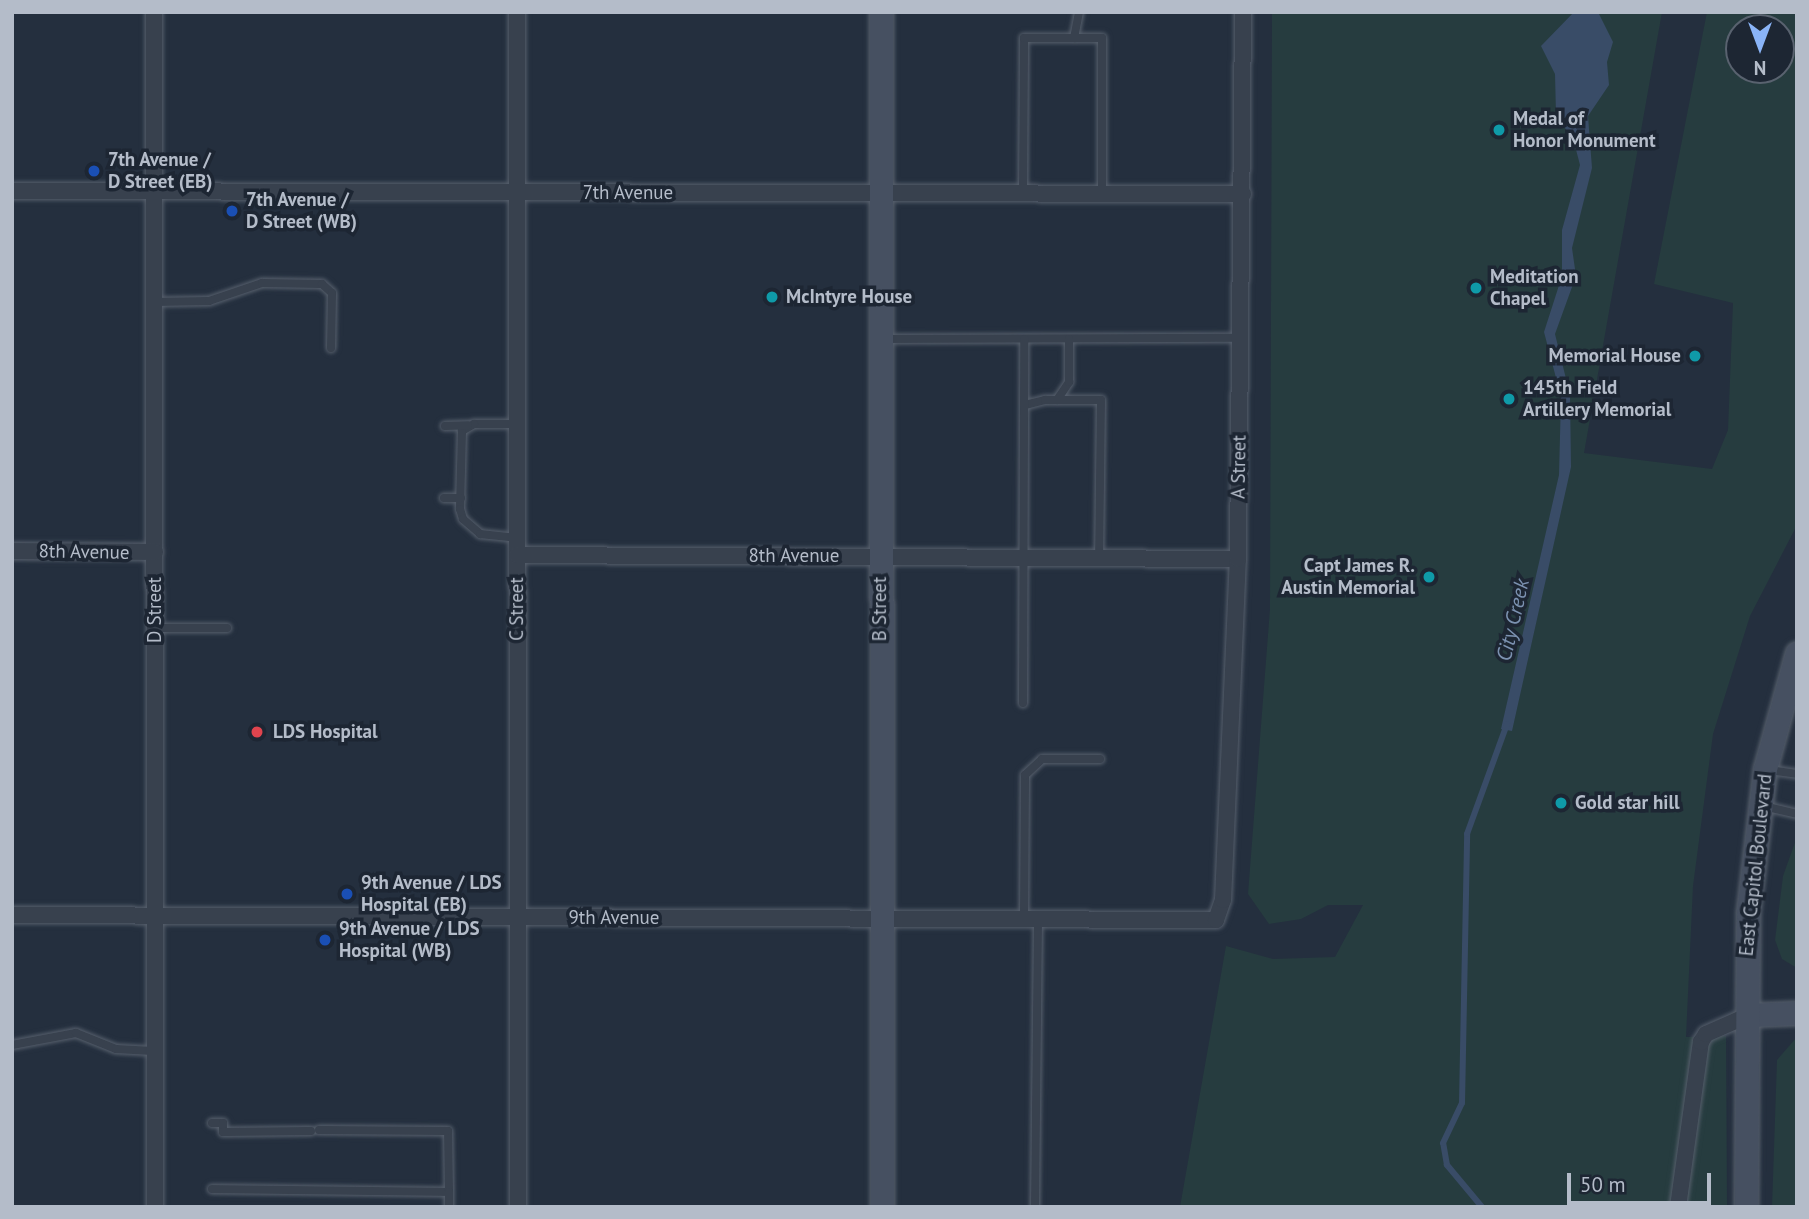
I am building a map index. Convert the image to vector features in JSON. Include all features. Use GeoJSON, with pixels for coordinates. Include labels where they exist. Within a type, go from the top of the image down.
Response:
{"type":"FeatureCollection","features":[{"type":"Feature","properties":{"kind":"street","name":"D Street"},"geometry":{"type":"LineString","coordinates":[[154,12],[155,1207]]}},
{"type":"Feature","properties":{"kind":"street","name":"C Street"},"geometry":{"type":"LineString","coordinates":[[517,12],[518,1207]]}},
{"type":"Feature","properties":{"kind":"street","name":"B Street"},"geometry":{"type":"LineString","coordinates":[[881,12],[882,1207]]}},
{"type":"Feature","properties":{"kind":"street","name":"A Street"},"geometry":{"type":"LineString","coordinates":[[1216,920],[1223,900],[1238,559],[1243,12]]}},
{"type":"Feature","properties":{"kind":"street","name":"7th Avenue"},"geometry":{"type":"LineString","coordinates":[[12,191],[1243,194]]}},
{"type":"Feature","properties":{"kind":"street","name":"8th Avenue"},"geometry":{"type":"LineString","coordinates":[[517,546],[880,556],[1238,559]]}},
{"type":"Feature","properties":{"kind":"street","name":"8th Avenue"},"geometry":{"type":"LineString","coordinates":[[12,551],[155,552]]}},
{"type":"Feature","properties":{"kind":"street","name":"East Capitol Boulevard"},"geometry":{"type":"LineString","coordinates":[[1746,1207],[1749,1015],[1746,947],[1765,769],[1797,653]]}},
{"type":"Feature","properties":{"kind":"street","name":"9th Avenue"},"geometry":{"type":"LineString","coordinates":[[12,915],[1216,920]]}},
{"type":"Feature","properties":{"kind":"street"},"geometry":{"type":"LineString","coordinates":[[1678,1207],[1701,1042],[1706,1034],[1749,1015],[1797,1013]]}},
{"type":"Feature","properties":{"kind":"lane"},"geometry":{"type":"LineString","coordinates":[[1074,38],[1079,12]]}},
{"type":"Feature","properties":{"kind":"lane"},"geometry":{"type":"LineString","coordinates":[[1023,193],[1024,38],[1102,38],[1102,193]]}},
{"type":"Feature","properties":{"kind":"lane"},"geometry":{"type":"LineString","coordinates":[[154,302],[209,301],[262,283],[322,284],[332,293],[331,348]]}},
{"type":"Feature","properties":{"kind":"lane"},"geometry":{"type":"LineString","coordinates":[[882,340],[1241,338]]}},
{"type":"Feature","properties":{"kind":"lane"},"geometry":{"type":"LineString","coordinates":[[1023,703],[1020,557],[1026,405],[1024,339]]}},
{"type":"Feature","properties":{"kind":"lane"},"geometry":{"type":"LineString","coordinates":[[1057,400],[1069,382],[1069,339]]}},
{"type":"Feature","properties":{"kind":"lane"},"geometry":{"type":"LineString","coordinates":[[1026,405],[1057,400],[1101,400],[1099,557]]}},
{"type":"Feature","properties":{"kind":"lane"},"geometry":{"type":"LineString","coordinates":[[445,426],[517,424]]}},
{"type":"Feature","properties":{"kind":"lane"},"geometry":{"type":"LineString","coordinates":[[468,425],[461,436],[463,519],[470,527],[517,546]]}},
{"type":"Feature","properties":{"kind":"lane"},"geometry":{"type":"LineString","coordinates":[[444,498],[461,498]]}},
{"type":"Feature","properties":{"kind":"lane"},"geometry":{"type":"LineString","coordinates":[[156,628],[227,628]]}},
{"type":"Feature","properties":{"kind":"lane"},"geometry":{"type":"LineString","coordinates":[[1035,1207],[1031,919],[1025,775],[1042,759],[1100,758]]}},
{"type":"Feature","properties":{"kind":"lane"},"geometry":{"type":"LineString","coordinates":[[1765,769],[1797,774]]}},
{"type":"Feature","properties":{"kind":"lane"},"geometry":{"type":"LineString","coordinates":[[1760,806],[1797,814]]}},
{"type":"Feature","properties":{"kind":"lane"},"geometry":{"type":"LineString","coordinates":[[12,1045],[76,1033],[93,1036],[116,1049],[153,1051]]}},
{"type":"Feature","properties":{"kind":"lane"},"geometry":{"type":"LineString","coordinates":[[212,1123],[223,1123],[223,1132],[449,1131],[449,1207]]}},
{"type":"Feature","properties":{"kind":"lane"},"geometry":{"type":"LineString","coordinates":[[212,1189],[449,1192]]}},
{"type":"Feature","properties":{"kind":"green space"},"geometry":{"type":"Polygon","coordinates":[[[1272,12],[1662,12],[1584,453],[1712,469],[1728,430],[1733,303],[1654,284],[1707,12],[1797,12],[1797,525],[1750,616],[1713,734],[1693,886],[1686,1037],[1726,1036],[1727,1207],[1180,1207],[1226,946],[1273,959],[1335,957],[1363,905],[1328,905],[1301,919],[1269,924],[1248,894],[1270,609],[1272,12]]]}},
{"type":"Feature","properties":{"kind":"green space"},"geometry":{"type":"Polygon","coordinates":[[[1797,837],[1797,968],[1782,959],[1775,940],[1783,876],[1797,837]]]}},
{"type":"Feature","properties":{"kind":"green space"},"geometry":{"type":"Polygon","coordinates":[[[1797,1037],[1797,1207],[1772,1207],[1777,1060],[1797,1037]]]}},
{"type":"Feature","properties":{"kind":"water"},"geometry":{"type":"Polygon","coordinates":[[[1574,12],[1599,14],[1613,42],[1607,62],[1609,85],[1588,116],[1592,168],[1572,248],[1576,276],[1555,334],[1570,395],[1571,467],[1512,731],[1501,729],[1559,475],[1561,397],[1544,332],[1562,276],[1562,230],[1580,165],[1574,142],[1556,114],[1555,74],[1541,46],[1574,12]]]}},
{"type":"Feature","properties":{"kind":"waterway","name":"City Creek"},"geometry":{"type":"LineString","coordinates":[[1482,1207],[1447,1165],[1443,1143],[1462,1103],[1467,834],[1507,724]]}},
{"type":"Feature","properties":{"kind":"place","name":"Medal of Honor Monument"},"geometry":{"type":"Point","coordinates":[1499,130]}},
{"type":"Feature","properties":{"kind":"place","name":"7th Avenue / D Street (EB)"},"geometry":{"type":"Point","coordinates":[94,171]}},
{"type":"Feature","properties":{"kind":"place","name":"7th Avenue / D Street (WB)"},"geometry":{"type":"Point","coordinates":[232,211]}},
{"type":"Feature","properties":{"kind":"place","name":"Meditation Chapel"},"geometry":{"type":"Point","coordinates":[1476,288]}},
{"type":"Feature","properties":{"kind":"place","name":"McIntyre House"},"geometry":{"type":"Point","coordinates":[772,297]}},
{"type":"Feature","properties":{"kind":"place","name":"Memorial House"},"geometry":{"type":"Point","coordinates":[1695,356]}},
{"type":"Feature","properties":{"kind":"place","name":"145th Field Artillery Memorial"},"geometry":{"type":"Point","coordinates":[1509,399]}},
{"type":"Feature","properties":{"kind":"place","name":"Capt James R. Austin Memorial"},"geometry":{"type":"Point","coordinates":[1429,577]}},
{"type":"Feature","properties":{"kind":"place","name":"LDS Hospital"},"geometry":{"type":"Point","coordinates":[257,732]}},
{"type":"Feature","properties":{"kind":"place","name":"Gold star hill"},"geometry":{"type":"Point","coordinates":[1561,803]}},
{"type":"Feature","properties":{"kind":"place","name":"9th Avenue / LDS Hospital (EB)"},"geometry":{"type":"Point","coordinates":[347,894]}},
{"type":"Feature","properties":{"kind":"place","name":"9th Avenue / LDS Hospital (WB)"},"geometry":{"type":"Point","coordinates":[325,940]}}]}
